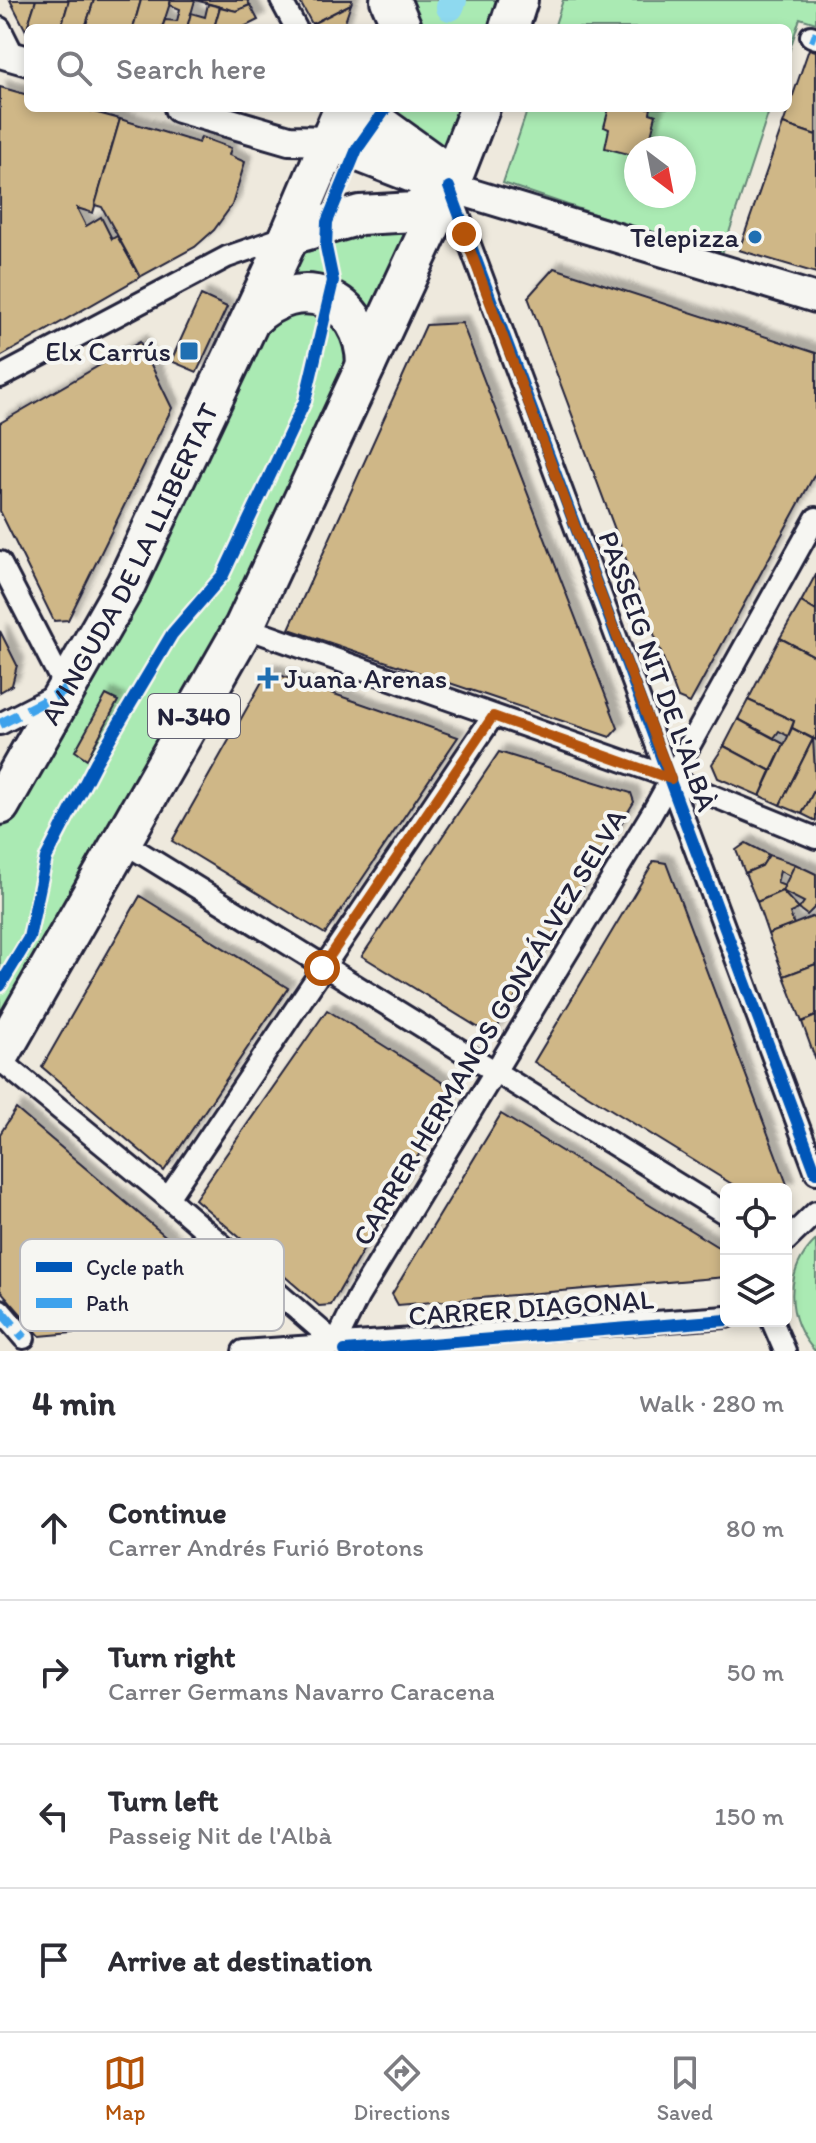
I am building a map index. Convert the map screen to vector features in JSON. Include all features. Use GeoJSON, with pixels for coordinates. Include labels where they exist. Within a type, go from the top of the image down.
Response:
{"type":"FeatureCollection","features":[{"type":"Feature","properties":{"kind":"highway"},"geometry":{"type":"LineString","coordinates":[[377,24],[387,0]]}},
{"type":"Feature","properties":{"kind":"highway"},"geometry":{"type":"LineString","coordinates":[[387,0],[400,24]]}},
{"type":"Feature","properties":{"kind":"highway"},"geometry":{"type":"LineString","coordinates":[[510,24],[518,0]]}},
{"type":"Feature","properties":{"kind":"highway"},"geometry":{"type":"LineString","coordinates":[[362,112],[437,166],[449,187]]}},
{"type":"Feature","properties":{"kind":"highway","name":"N-340"},"geometry":{"type":"LineString","coordinates":[[0,1058],[244,627],[449,187],[478,112]]}},
{"type":"Feature","properties":{"kind":"highway"},"geometry":{"type":"LineString","coordinates":[[337,124],[449,187]]}},
{"type":"Feature","properties":{"kind":"highway","name":"AVINGUDA DE LA LLIBERTAT"},"geometry":{"type":"LineString","coordinates":[[0,805],[125,586],[290,235],[337,124]]}},
{"type":"Feature","properties":{"kind":"highway"},"geometry":{"type":"LineString","coordinates":[[290,235],[360,215],[415,212],[449,187]]}},
{"type":"Feature","properties":{"kind":"highway"},"geometry":{"type":"LineString","coordinates":[[251,319],[263,307],[286,296],[312,294],[328,299],[342,307],[361,333],[366,365]]}},
{"type":"Feature","properties":{"kind":"main road"},"geometry":{"type":"LineString","coordinates":[[193,112],[289,140],[337,124]]}},
{"type":"Feature","properties":{"kind":"main road"},"geometry":{"type":"LineString","coordinates":[[449,187],[816,298]]}},
{"type":"Feature","properties":{"kind":"street"},"geometry":{"type":"LineString","coordinates":[[281,0],[294,24]]}},
{"type":"Feature","properties":{"kind":"street"},"geometry":{"type":"LineString","coordinates":[[0,28],[14,57]]}},
{"type":"Feature","properties":{"kind":"street","name":"PASSEIG NIT DE L'ALBÀ"},"geometry":{"type":"LineString","coordinates":[[449,187],[460,225],[671,779],[816,1173]]}},
{"type":"Feature","properties":{"kind":"street"},"geometry":{"type":"LineString","coordinates":[[0,377],[227,257],[290,235]]}},
{"type":"Feature","properties":{"kind":"street","name":"CARRER HERMANOS GONZÁLVEZ SELVA"},"geometry":{"type":"LineString","coordinates":[[337,1349],[358,1297],[671,779],[816,518]]}},
{"type":"Feature","properties":{"kind":"street"},"geometry":{"type":"LineString","coordinates":[[0,562],[66,690],[0,724]]}},
{"type":"Feature","properties":{"kind":"street"},"geometry":{"type":"LineString","coordinates":[[244,627],[671,779],[816,838]]}},
{"type":"Feature","properties":{"kind":"street"},"geometry":{"type":"LineString","coordinates":[[168,1198],[493,716]]}},
{"type":"Feature","properties":{"kind":"street"},"geometry":{"type":"LineString","coordinates":[[123,842],[322,968],[720,1210]]}},
{"type":"Feature","properties":{"kind":"street"},"geometry":{"type":"LineString","coordinates":[[0,1058],[214,1239]]}},
{"type":"Feature","properties":{"kind":"street"},"geometry":{"type":"LineString","coordinates":[[792,1235],[816,1212]]}},
{"type":"Feature","properties":{"kind":"street"},"geometry":{"type":"LineString","coordinates":[[284,1302],[337,1349]]}},
{"type":"Feature","properties":{"kind":"street"},"geometry":{"type":"LineString","coordinates":[[0,1310],[24,1338]]}},
{"type":"Feature","properties":{"kind":"street","name":"CARRER DIAGONAL"},"geometry":{"type":"LineString","coordinates":[[243,1351],[337,1349],[720,1317]]}},
{"type":"Feature","properties":{"kind":"street"},"geometry":{"type":"LineString","coordinates":[[775,1327],[785,1351]]}},
{"type":"Feature","properties":{"kind":"green space"},"geometry":{"type":"Polygon","coordinates":[[[405,0],[506,0],[497,24],[414,24],[405,0]]]}},
{"type":"Feature","properties":{"kind":"green space"},"geometry":{"type":"Polygon","coordinates":[[[563,0],[816,0],[816,23],[800,18],[792,43],[792,24],[555,24],[563,0]]]}},
{"type":"Feature","properties":{"kind":"green space"},"geometry":{"type":"Polygon","coordinates":[[[385,112],[464,112],[448,155],[385,112]]]}},
{"type":"Feature","properties":{"kind":"green space"},"geometry":{"type":"Polygon","coordinates":[[[527,112],[769,112],[721,257],[503,183],[527,112]]]}},
{"type":"Feature","properties":{"kind":"green space"},"geometry":{"type":"Polygon","coordinates":[[[412,225],[371,317],[289,282],[298,250],[315,237],[412,225]]]}},
{"type":"Feature","properties":{"kind":"green space"},"geometry":{"type":"Polygon","coordinates":[[[291,309],[330,315],[353,351],[230,626],[0,1032],[0,829],[127,604],[257,334],[291,309]]]}},
{"type":"Feature","properties":{"kind":"green space"},"geometry":{"type":"Polygon","coordinates":[[[816,1240],[816,1351],[798,1325],[792,1296],[798,1266],[816,1240]]]}},
{"type":"Feature","properties":{"kind":"building"},"geometry":{"type":"Polygon","coordinates":[[[10,0],[36,0],[28,24],[24,24],[24,27],[10,0]]]}},
{"type":"Feature","properties":{"kind":"building"},"geometry":{"type":"Polygon","coordinates":[[[36,0],[69,0],[62,24],[28,24],[36,0]]]}},
{"type":"Feature","properties":{"kind":"building"},"geometry":{"type":"Polygon","coordinates":[[[69,0],[94,0],[86,24],[62,24],[69,0]]]}},
{"type":"Feature","properties":{"kind":"building"},"geometry":{"type":"Polygon","coordinates":[[[94,0],[141,0],[134,24],[86,24],[94,0]]]}},
{"type":"Feature","properties":{"kind":"building"},"geometry":{"type":"Polygon","coordinates":[[[141,0],[171,0],[163,24],[134,24],[141,0]]]}},
{"type":"Feature","properties":{"kind":"building"},"geometry":{"type":"Polygon","coordinates":[[[171,0],[195,0],[188,24],[164,24],[165,20],[177,21],[180,9],[170,5],[171,0]]]}},
{"type":"Feature","properties":{"kind":"building"},"geometry":{"type":"Polygon","coordinates":[[[195,0],[247,0],[250,5],[236,11],[195,0]]]}},
{"type":"Feature","properties":{"kind":"building"},"geometry":{"type":"Polygon","coordinates":[[[352,0],[351,4],[312,24],[300,2],[352,0]]]}},
{"type":"Feature","properties":{"kind":"building"},"geometry":{"type":"Polygon","coordinates":[[[208,4],[220,7],[215,24],[188,24],[191,13],[205,17],[208,4]]]}},
{"type":"Feature","properties":{"kind":"building"},"geometry":{"type":"Polygon","coordinates":[[[351,4],[344,24],[312,24],[351,4]]]}},
{"type":"Feature","properties":{"kind":"building"},"geometry":{"type":"Polygon","coordinates":[[[250,5],[258,20],[250,24],[215,24],[220,7],[236,11],[250,5]]]}},
{"type":"Feature","properties":{"kind":"building"},"geometry":{"type":"Polygon","coordinates":[[[809,49],[816,51],[816,135],[783,124],[787,112],[792,112],[792,98],[809,49]]]}},
{"type":"Feature","properties":{"kind":"building"},"geometry":{"type":"Polygon","coordinates":[[[0,87],[24,94],[24,112],[94,112],[120,119],[93,213],[77,208],[86,226],[101,217],[112,239],[117,236],[140,277],[0,357],[0,87]]]}},
{"type":"Feature","properties":{"kind":"building"},"geometry":{"type":"Polygon","coordinates":[[[608,112],[650,112],[656,115],[651,136],[624,136],[624,153],[605,148],[609,129],[604,127],[608,112]]]}},
{"type":"Feature","properties":{"kind":"building"},"geometry":{"type":"Polygon","coordinates":[[[120,119],[199,143],[201,137],[231,148],[229,155],[245,162],[232,205],[214,230],[195,247],[140,277],[102,207],[95,205],[120,119]]]}},
{"type":"Feature","properties":{"kind":"building"},"geometry":{"type":"Polygon","coordinates":[[[783,124],[816,135],[816,273],[739,250],[783,124]]]}},
{"type":"Feature","properties":{"kind":"building"},"geometry":{"type":"Polygon","coordinates":[[[554,268],[816,353],[816,472],[690,703],[678,698],[528,297],[554,268]]]}},
{"type":"Feature","properties":{"kind":"building"},"geometry":{"type":"Polygon","coordinates":[[[201,295],[227,307],[197,372],[171,361],[201,295]]]}},
{"type":"Feature","properties":{"kind":"building"},"geometry":{"type":"Polygon","coordinates":[[[462,323],[618,728],[610,737],[289,629],[426,325],[462,323]]]}},
{"type":"Feature","properties":{"kind":"building"},"geometry":{"type":"Polygon","coordinates":[[[140,342],[172,408],[68,620],[54,621],[0,511],[0,423],[140,342]]]}},
{"type":"Feature","properties":{"kind":"building"},"geometry":{"type":"Polygon","coordinates":[[[816,574],[816,611],[801,602],[816,574]]]}},
{"type":"Feature","properties":{"kind":"building"},"geometry":{"type":"Polygon","coordinates":[[[801,602],[816,611],[816,657],[780,638],[801,602]]]}},
{"type":"Feature","properties":{"kind":"building"},"geometry":{"type":"Polygon","coordinates":[[[0,631],[17,665],[12,685],[0,692],[0,631]]]}},
{"type":"Feature","properties":{"kind":"building"},"geometry":{"type":"Polygon","coordinates":[[[780,638],[816,657],[816,740],[792,728],[794,721],[748,700],[780,638]]]}},
{"type":"Feature","properties":{"kind":"building"},"geometry":{"type":"Polygon","coordinates":[[[268,671],[458,737],[325,934],[172,841],[268,671]]]}},
{"type":"Feature","properties":{"kind":"building"},"geometry":{"type":"Polygon","coordinates":[[[106,695],[118,701],[87,759],[75,751],[106,695]]]}},
{"type":"Feature","properties":{"kind":"building"},"geometry":{"type":"Polygon","coordinates":[[[748,700],[794,721],[788,736],[779,731],[774,738],[738,719],[748,700]]]}},
{"type":"Feature","properties":{"kind":"building"},"geometry":{"type":"Polygon","coordinates":[[[738,719],[784,744],[771,771],[724,746],[738,719]]]}},
{"type":"Feature","properties":{"kind":"building"},"geometry":{"type":"Polygon","coordinates":[[[792,728],[813,739],[780,805],[760,796],[792,728]]]}},
{"type":"Feature","properties":{"kind":"building"},"geometry":{"type":"Polygon","coordinates":[[[813,739],[816,787],[802,814],[780,805],[813,739]]]}},
{"type":"Feature","properties":{"kind":"building"},"geometry":{"type":"Polygon","coordinates":[[[724,746],[771,771],[760,796],[718,778],[712,764],[724,746]]]}},
{"type":"Feature","properties":{"kind":"building"},"geometry":{"type":"Polygon","coordinates":[[[499,752],[631,793],[634,802],[492,1036],[362,956],[499,752]]]}},
{"type":"Feature","properties":{"kind":"building"},"geometry":{"type":"Polygon","coordinates":[[[816,787],[816,821],[802,814],[816,787]]]}},
{"type":"Feature","properties":{"kind":"building"},"geometry":{"type":"Polygon","coordinates":[[[746,843],[769,855],[762,866],[745,873],[736,850],[746,843]]]}},
{"type":"Feature","properties":{"kind":"building"},"geometry":{"type":"Polygon","coordinates":[[[769,855],[795,864],[790,876],[780,871],[777,883],[785,886],[782,891],[757,902],[745,873],[762,866],[769,855]]]}},
{"type":"Feature","properties":{"kind":"building"},"geometry":{"type":"Polygon","coordinates":[[[654,861],[666,863],[786,1183],[730,1183],[534,1062],[654,861]]]}},
{"type":"Feature","properties":{"kind":"building"},"geometry":{"type":"Polygon","coordinates":[[[795,864],[816,874],[816,906],[807,915],[799,909],[804,902],[782,891],[795,864]]]}},
{"type":"Feature","properties":{"kind":"building"},"geometry":{"type":"Polygon","coordinates":[[[782,891],[799,909],[790,913],[794,925],[768,934],[757,902],[782,891]]]}},
{"type":"Feature","properties":{"kind":"building"},"geometry":{"type":"Polygon","coordinates":[[[140,896],[288,988],[164,1171],[42,1067],[140,896]]]}},
{"type":"Feature","properties":{"kind":"building"},"geometry":{"type":"Polygon","coordinates":[[[812,917],[816,920],[816,964],[784,976],[768,934],[812,917]]]}},
{"type":"Feature","properties":{"kind":"building"},"geometry":{"type":"Polygon","coordinates":[[[816,964],[816,1016],[802,1022],[784,976],[816,964]]]}},
{"type":"Feature","properties":{"kind":"building"},"geometry":{"type":"Polygon","coordinates":[[[327,1010],[456,1091],[331,1305],[319,1306],[284,1276],[284,1239],[241,1239],[195,1199],[327,1010]]]}},
{"type":"Feature","properties":{"kind":"building"},"geometry":{"type":"Polygon","coordinates":[[[816,1016],[816,1061],[802,1022],[816,1016]]]}},
{"type":"Feature","properties":{"kind":"building"},"geometry":{"type":"Polygon","coordinates":[[[16,1109],[169,1239],[20,1239],[20,1313],[0,1290],[0,1134],[16,1109]]]}},
{"type":"Feature","properties":{"kind":"building"},"geometry":{"type":"Polygon","coordinates":[[[501,1114],[720,1248],[720,1278],[398,1305],[392,1294],[501,1114]]]}},
{"type":"Feature","properties":{"kind":"building"},"geometry":{"type":"Polygon","coordinates":[[[36,1331],[95,1331],[40,1336],[36,1331]]]}},
{"type":"Feature","properties":{"kind":"waterway"},"geometry":{"type":"LineString","coordinates":[[450,7],[453,0]]}},
{"type":"Feature","properties":{"kind":"marked path"},"geometry":{"type":"LineString","coordinates":[[811,36],[816,38]]}},
{"type":"Feature","properties":{"kind":"marked path"},"geometry":{"type":"LineString","coordinates":[[0,724],[66,690]]}},
{"type":"Feature","properties":{"kind":"marked path"},"geometry":{"type":"LineString","coordinates":[[0,1310],[24,1338]]}},
{"type":"Feature","properties":{"kind":"cycle path"},"geometry":{"type":"LineString","coordinates":[[0,986],[29,938],[46,858],[96,762],[172,634],[223,575],[305,401],[333,281],[326,247],[327,222],[357,149],[383,112]]}},
{"type":"Feature","properties":{"kind":"cycle path"},"geometry":{"type":"LineString","coordinates":[[449,187],[816,1173]]}},
{"type":"Feature","properties":{"kind":"cycle path"},"geometry":{"type":"LineString","coordinates":[[345,1351],[720,1320]]}},
{"type":"Feature","properties":{"kind":"place","name":"Telepizza"},"geometry":{"type":"Point","coordinates":[755,237]}},
{"type":"Feature","properties":{"kind":"place","name":"Elx Carrús"},"geometry":{"type":"Point","coordinates":[189,351]}},
{"type":"Feature","properties":{"kind":"place","name":"Juana Arenas"},"geometry":{"type":"Point","coordinates":[268,678]}},
{"type":"Feature","properties":{"kind":"route"},"geometry":{"type":"LineString","coordinates":[[322,968],[493,716],[671,779],[464,234]]}}]}
